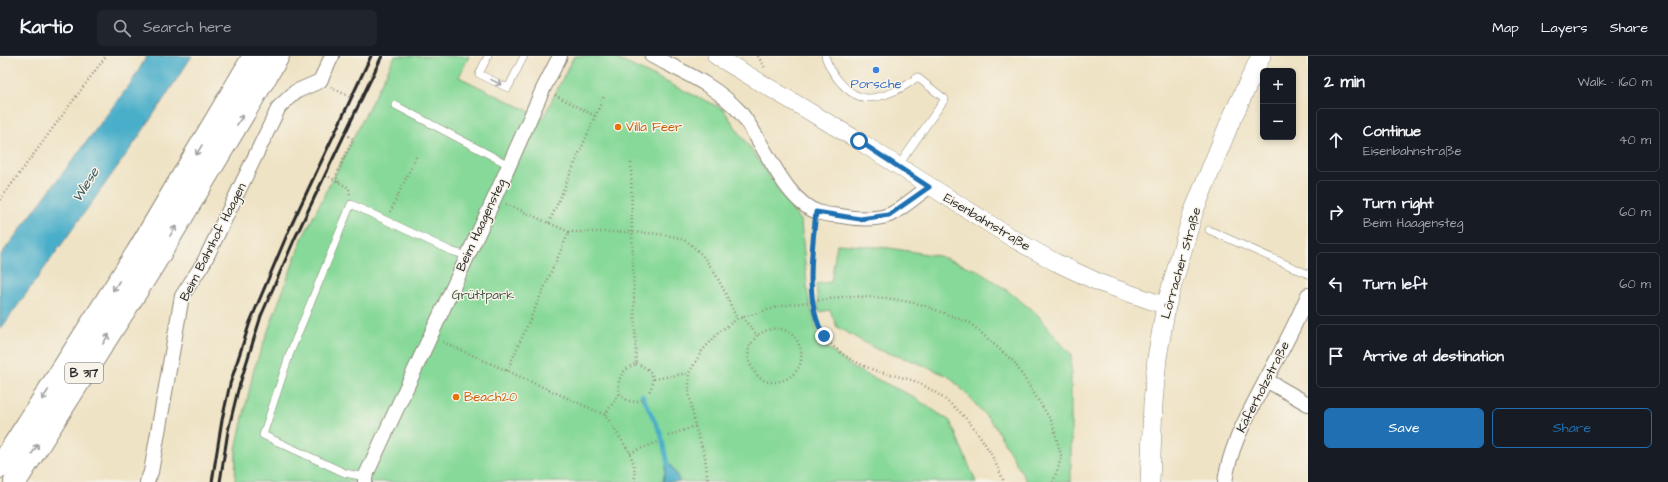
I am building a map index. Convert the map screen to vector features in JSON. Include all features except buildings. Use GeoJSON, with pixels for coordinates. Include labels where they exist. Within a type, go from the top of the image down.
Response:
{"type":"FeatureCollection","features":[{"type":"Feature","properties":{"kind":"main road","name":"B 317"},"geometry":{"type":"LineString","coordinates":[[0,467],[137,253],[254,56]]}},
{"type":"Feature","properties":{"kind":"main road","name":"B 317"},"geometry":{"type":"LineString","coordinates":[[15,482],[153,265],[278,56]]}},
{"type":"Feature","properties":{"kind":"main road","name":"Lörracher Straße"},"geometry":{"type":"LineString","coordinates":[[1150,482],[1153,403],[1157,358],[1166,306],[1194,213],[1230,122],[1261,56]]}},
{"type":"Feature","properties":{"kind":"street","name":"Beim Bahnhof Haagen"},"geometry":{"type":"LineString","coordinates":[[147,482],[152,465],[182,296],[204,262],[279,107],[294,92],[320,82],[332,56]]}},
{"type":"Feature","properties":{"kind":"street","name":"Beim Haagensteg"},"geometry":{"type":"LineString","coordinates":[[365,479],[543,89],[560,56]]}},
{"type":"Feature","properties":{"kind":"street"},"geometry":{"type":"LineString","coordinates":[[652,56],[707,85],[725,97],[755,132],[773,165],[797,199],[816,212],[860,219],[889,215],[929,187]]}},
{"type":"Feature","properties":{"kind":"street","name":"Eisenbahnstraße"},"geometry":{"type":"LineString","coordinates":[[716,56],[859,141],[929,187],[1012,238],[1055,262],[1100,284],[1166,306]]}},
{"type":"Feature","properties":{"kind":"street","name":"Käferholzstraße"},"geometry":{"type":"LineString","coordinates":[[1225,482],[1230,458],[1243,422],[1304,313],[1308,295]]}},
{"type":"Feature","properties":{"kind":"street"},"geometry":{"type":"LineString","coordinates":[[1266,380],[1308,404]]}},
{"type":"Feature","properties":{"kind":"lane"},"geometry":{"type":"LineString","coordinates":[[488,56],[479,74],[508,88],[524,56]]}},
{"type":"Feature","properties":{"kind":"lane"},"geometry":{"type":"LineString","coordinates":[[825,56],[829,67],[839,82],[852,92],[866,98],[893,92],[908,85],[917,77],[945,98],[898,166]]}},
{"type":"Feature","properties":{"kind":"lane"},"geometry":{"type":"LineString","coordinates":[[395,105],[509,165]]}},
{"type":"Feature","properties":{"kind":"lane"},"geometry":{"type":"LineString","coordinates":[[365,479],[345,473],[263,435],[301,324],[350,204],[451,251],[467,256]]}},
{"type":"Feature","properties":{"kind":"lane"},"geometry":{"type":"LineString","coordinates":[[1209,230],[1308,274]]}},
{"type":"Feature","properties":{"kind":"path"},"geometry":{"type":"LineString","coordinates":[[0,200],[106,56]]}},
{"type":"Feature","properties":{"kind":"path"},"geometry":{"type":"LineString","coordinates":[[543,89],[596,116]]}},
{"type":"Feature","properties":{"kind":"path"},"geometry":{"type":"LineString","coordinates":[[345,95],[350,97]]}},
{"type":"Feature","properties":{"kind":"path"},"geometry":{"type":"LineString","coordinates":[[549,223],[604,96]]}},
{"type":"Feature","properties":{"kind":"path"},"geometry":{"type":"LineString","coordinates":[[339,182],[336,176],[353,139],[348,136]]}},
{"type":"Feature","properties":{"kind":"path"},"geometry":{"type":"LineString","coordinates":[[386,221],[417,155]]}},
{"type":"Feature","properties":{"kind":"path"},"geometry":{"type":"LineString","coordinates":[[631,162],[636,364]]}},
{"type":"Feature","properties":{"kind":"path"},"geometry":{"type":"LineString","coordinates":[[329,176],[349,188]]}},
{"type":"Feature","properties":{"kind":"path"},"geometry":{"type":"LineString","coordinates":[[494,199],[569,232],[632,232],[667,235],[689,243],[708,263],[724,291],[737,319]]}},
{"type":"Feature","properties":{"kind":"path"},"geometry":{"type":"LineString","coordinates":[[816,212],[813,243],[812,300],[817,326],[833,346],[844,354],[881,373],[917,382],[949,402],[970,421],[986,445],[1004,482]]}},
{"type":"Feature","properties":{"kind":"path"},"geometry":{"type":"LineString","coordinates":[[507,371],[569,232]]}},
{"type":"Feature","properties":{"kind":"path"},"geometry":{"type":"LineString","coordinates":[[708,482],[705,456],[695,426],[689,393],[689,373],[702,351],[719,332],[742,317],[781,306],[812,300],[848,296],[887,298],[920,304],[970,324],[1014,362],[1052,422],[1061,455],[1060,466],[1053,482]]}},
{"type":"Feature","properties":{"kind":"path"},"geometry":{"type":"LineString","coordinates":[[742,317],[757,335]]}},
{"type":"Feature","properties":{"kind":"path"},"geometry":{"type":"LineString","coordinates":[[777,328],[787,331],[796,338],[802,350],[801,363],[793,376],[780,382],[768,382],[757,376],[750,366],[749,348],[757,335],[768,329],[777,328]]}},
{"type":"Feature","properties":{"kind":"path"},"geometry":{"type":"LineString","coordinates":[[430,336],[605,415],[630,453],[634,465],[635,482]]}},
{"type":"Feature","properties":{"kind":"path"},"geometry":{"type":"LineString","coordinates":[[605,415],[619,393],[619,378],[630,366],[636,364],[648,369],[654,379],[653,386],[649,392]]}},
{"type":"Feature","properties":{"kind":"path"},"geometry":{"type":"LineString","coordinates":[[654,379],[689,373]]}},
{"type":"Feature","properties":{"kind":"path"},"geometry":{"type":"LineString","coordinates":[[619,393],[627,400],[636,402],[642,400]]}},
{"type":"Feature","properties":{"kind":"path"},"geometry":{"type":"LineString","coordinates":[[668,436],[695,426]]}},
{"type":"Feature","properties":{"kind":"path"},"geometry":{"type":"LineString","coordinates":[[630,453],[657,442]]}},
{"type":"Feature","properties":{"kind":"green space","name":"Grüttpark"},"geometry":{"type":"Polygon","coordinates":[[[395,56],[469,56],[459,77],[543,118],[574,56],[611,56],[723,109],[801,222],[808,295],[820,342],[853,368],[910,395],[950,421],[976,482],[680,482],[667,461],[663,482],[235,482],[236,449],[254,369],[302,239],[395,56]]]}},
{"type":"Feature","properties":{"kind":"green space"},"geometry":{"type":"Polygon","coordinates":[[[837,244],[889,248],[939,256],[977,270],[1036,313],[1071,355],[1071,482],[1027,482],[996,428],[967,394],[948,376],[916,362],[878,350],[837,327],[830,310],[819,312],[816,284],[831,282],[837,244]]]}},
{"type":"Feature","properties":{"kind":"water","name":"Wiese"},"geometry":{"type":"Polygon","coordinates":[[[147,56],[192,56],[138,138],[0,330],[0,256],[131,83],[147,56]]]}},
{"type":"Feature","properties":{"kind":"water"},"geometry":{"type":"Polygon","coordinates":[[[667,461],[674,470],[680,482],[663,482],[667,461]]]}},
{"type":"Feature","properties":{"kind":"waterway"},"geometry":{"type":"LineString","coordinates":[[642,395],[661,434],[668,466]]}},
{"type":"Feature","properties":{"kind":"railway"},"geometry":{"type":"LineString","coordinates":[[212,482],[222,420],[230,384],[250,322],[289,230],[371,56]]}},
{"type":"Feature","properties":{"kind":"railway"},"geometry":{"type":"LineString","coordinates":[[220,482],[228,431],[238,390],[261,316],[295,238],[382,56]]}},
{"type":"Feature","properties":{"kind":"place","name":"Porsche"},"geometry":{"type":"Point","coordinates":[876,70]}},
{"type":"Feature","properties":{"kind":"place","name":"Villa Feer"},"geometry":{"type":"Point","coordinates":[618,127]}},
{"type":"Feature","properties":{"kind":"place","name":"Beach20"},"geometry":{"type":"Point","coordinates":[456,397]}},
{"type":"Feature","properties":{"kind":"route"},"geometry":{"type":"LineString","coordinates":[[824,336],[817,326],[812,300],[813,243],[816,212],[860,219],[889,215],[929,187],[859,141]]}}]}
